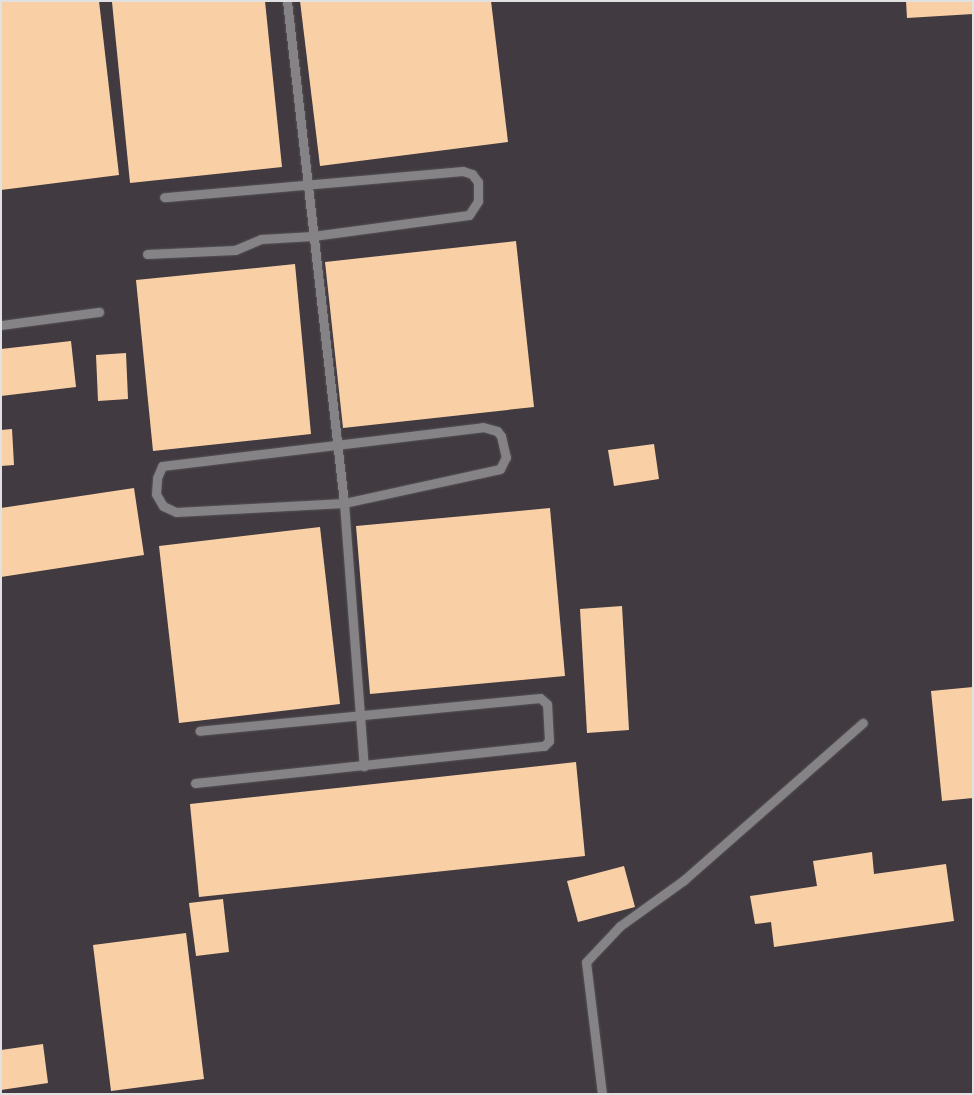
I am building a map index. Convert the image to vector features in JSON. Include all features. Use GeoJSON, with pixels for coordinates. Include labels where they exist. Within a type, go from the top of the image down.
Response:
{"type":"FeatureCollection","features":[{"type":"Feature","properties":{"kind":"lane"},"geometry":{"type":"LineString","coordinates":[[287,1],[344,503],[364,766]]}},
{"type":"Feature","properties":{"kind":"lane"},"geometry":{"type":"LineString","coordinates":[[147,254],[234,250],[261,239],[314,236],[469,215],[478,202],[478,182],[472,174],[463,170],[164,197]]}},
{"type":"Feature","properties":{"kind":"lane"},"geometry":{"type":"LineString","coordinates":[[1,324],[99,312]]}},
{"type":"Feature","properties":{"kind":"lane"},"geometry":{"type":"LineString","coordinates":[[483,427],[497,431],[501,436],[506,457],[504,464],[494,472],[344,503],[176,512],[163,506],[156,494],[157,478],[162,466],[337,446],[483,427]]}},
{"type":"Feature","properties":{"kind":"lane"},"geometry":{"type":"LineString","coordinates":[[195,783],[544,746],[549,741],[547,704],[540,698],[360,714],[200,732]]}},
{"type":"Feature","properties":{"kind":"lane"},"geometry":{"type":"LineString","coordinates":[[602,1094],[586,962],[620,926],[684,880],[863,723]]}},
{"type":"Feature","properties":{"kind":"shaded area"},"geometry":{"type":"Polygon","coordinates":[[[1,1],[973,1],[973,1094],[1,1094],[1,1]]]}},
{"type":"Feature","properties":{"kind":"building"},"geometry":{"type":"Polygon","coordinates":[[[1,1],[99,1],[119,175],[1,190],[1,1]]]}},
{"type":"Feature","properties":{"kind":"building"},"geometry":{"type":"Polygon","coordinates":[[[265,1],[282,167],[130,183],[112,2],[265,1]]]}},
{"type":"Feature","properties":{"kind":"building"},"geometry":{"type":"Polygon","coordinates":[[[300,1],[491,1],[508,142],[320,166],[300,1]]]}},
{"type":"Feature","properties":{"kind":"building"},"geometry":{"type":"Polygon","coordinates":[[[906,1],[973,1],[973,14],[907,18],[906,1]]]}},
{"type":"Feature","properties":{"kind":"building"},"geometry":{"type":"Polygon","coordinates":[[[516,241],[534,407],[343,428],[325,262],[516,241]]]}},
{"type":"Feature","properties":{"kind":"building"},"geometry":{"type":"Polygon","coordinates":[[[295,264],[311,434],[153,451],[136,280],[295,264]]]}},
{"type":"Feature","properties":{"kind":"building"},"geometry":{"type":"Polygon","coordinates":[[[71,341],[76,387],[1,396],[1,349],[71,341]]]}},
{"type":"Feature","properties":{"kind":"building"},"geometry":{"type":"Polygon","coordinates":[[[126,353],[128,399],[98,401],[96,355],[126,353]]]}},
{"type":"Feature","properties":{"kind":"building"},"geometry":{"type":"Polygon","coordinates":[[[12,429],[14,465],[1,466],[1,430],[12,429]]]}},
{"type":"Feature","properties":{"kind":"building"},"geometry":{"type":"Polygon","coordinates":[[[654,444],[659,479],[614,486],[608,450],[654,444]]]}},
{"type":"Feature","properties":{"kind":"building"},"geometry":{"type":"Polygon","coordinates":[[[134,488],[144,555],[1,577],[1,508],[134,488]]]}},
{"type":"Feature","properties":{"kind":"building"},"geometry":{"type":"Polygon","coordinates":[[[550,508],[565,676],[370,694],[356,526],[550,508]]]}},
{"type":"Feature","properties":{"kind":"building"},"geometry":{"type":"Polygon","coordinates":[[[320,527],[340,704],[179,723],[159,546],[320,527]]]}},
{"type":"Feature","properties":{"kind":"building"},"geometry":{"type":"Polygon","coordinates":[[[622,606],[629,730],[587,733],[580,609],[622,606]]]}},
{"type":"Feature","properties":{"kind":"building"},"geometry":{"type":"Polygon","coordinates":[[[973,687],[973,798],[942,801],[931,691],[973,687]]]}},
{"type":"Feature","properties":{"kind":"building"},"geometry":{"type":"Polygon","coordinates":[[[576,762],[585,856],[199,897],[190,804],[576,762]]]}},
{"type":"Feature","properties":{"kind":"building"},"geometry":{"type":"Polygon","coordinates":[[[872,852],[874,874],[946,864],[954,921],[774,947],[771,922],[755,924],[750,896],[817,886],[813,861],[872,852]]]}},
{"type":"Feature","properties":{"kind":"building"},"geometry":{"type":"Polygon","coordinates":[[[624,866],[635,907],[578,922],[567,881],[624,866]]]}},
{"type":"Feature","properties":{"kind":"building"},"geometry":{"type":"Polygon","coordinates":[[[223,899],[229,952],[196,956],[189,903],[223,899]]]}},
{"type":"Feature","properties":{"kind":"building"},"geometry":{"type":"Polygon","coordinates":[[[186,933],[204,1079],[111,1091],[93,945],[186,933]]]}},
{"type":"Feature","properties":{"kind":"building"},"geometry":{"type":"Polygon","coordinates":[[[43,1044],[48,1083],[1,1090],[1,1050],[43,1044]]]}}]}
